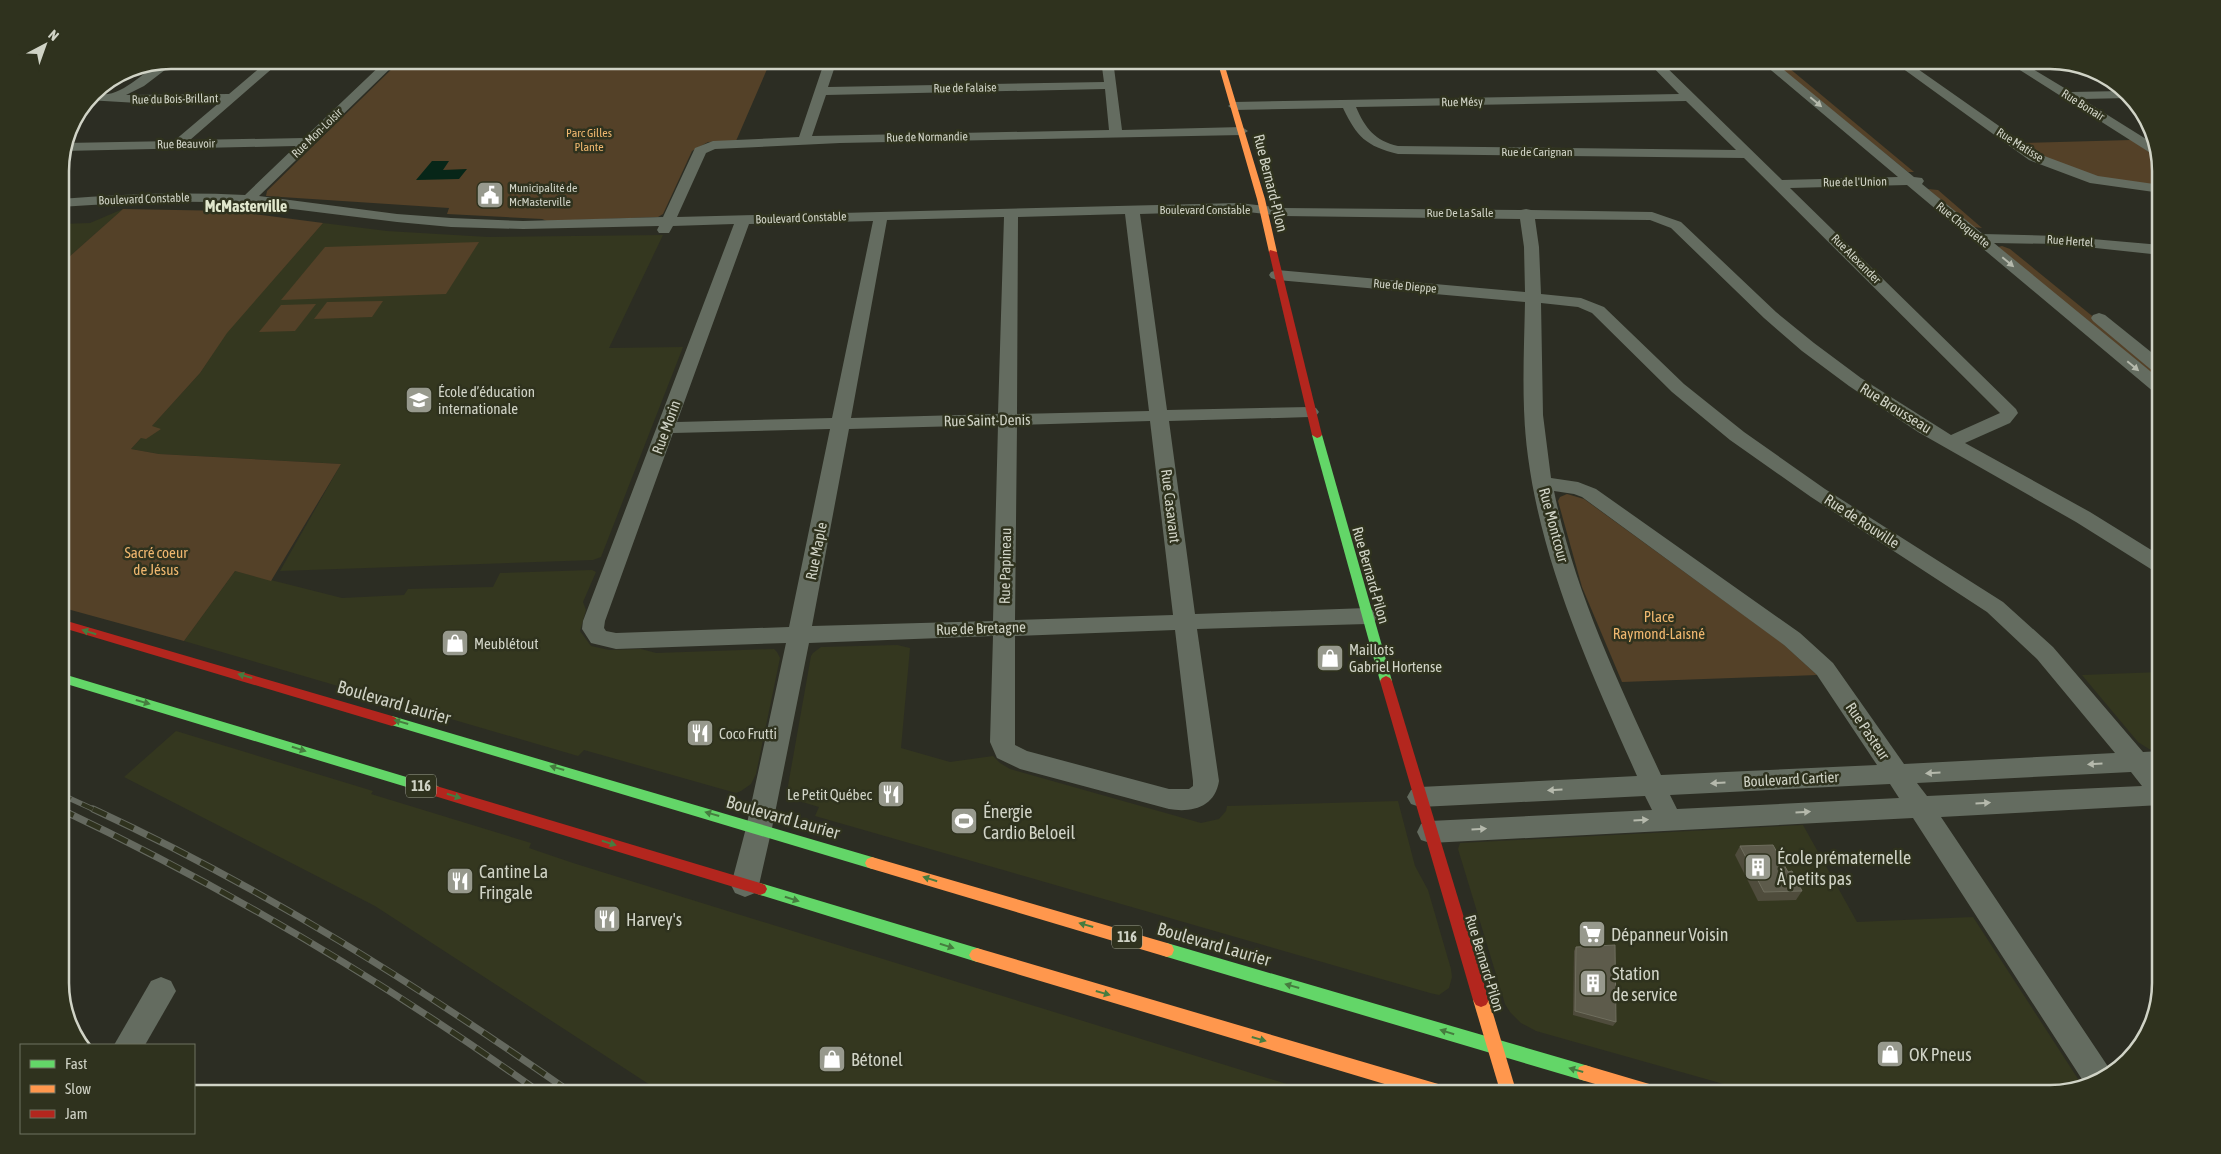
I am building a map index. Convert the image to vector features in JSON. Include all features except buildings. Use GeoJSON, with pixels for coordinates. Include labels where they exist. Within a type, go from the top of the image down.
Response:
{"type":"FeatureCollection","features":[{"type":"Feature","properties":{"kind":"main road","name":"Rue Bernard-Pilon"},"geometry":{"type":"LineString","coordinates":[[1222,69],[1242,131],[1263,211],[1310,412],[1367,616],[1506,1085]]}},
{"type":"Feature","properties":{"kind":"main road","name":"Boulevard Laurier"},"geometry":{"type":"LineString","coordinates":[[69,626],[1494,1046]]}},
{"type":"Feature","properties":{"kind":"main road","name":"116"},"geometry":{"type":"LineString","coordinates":[[69,680],[745,885],[1415,1085]]}},
{"type":"Feature","properties":{"kind":"main road","name":"116"},"geometry":{"type":"LineString","coordinates":[[1494,1046],[1626,1085]]}},
{"type":"Feature","properties":{"kind":"street"},"geometry":{"type":"LineString","coordinates":[[178,144],[266,69]]}},
{"type":"Feature","properties":{"kind":"street","name":"Rue Mon-Loisir"},"geometry":{"type":"LineString","coordinates":[[244,203],[384,69]]}},
{"type":"Feature","properties":{"kind":"street"},"geometry":{"type":"LineString","coordinates":[[804,141],[828,69]]}},
{"type":"Feature","properties":{"kind":"street"},"geometry":{"type":"LineString","coordinates":[[1108,69],[1116,133]]}},
{"type":"Feature","properties":{"kind":"street","name":"Rue Alexander"},"geometry":{"type":"LineString","coordinates":[[1661,69],[2007,409],[2009,413],[2004,418],[1950,442]]}},
{"type":"Feature","properties":{"kind":"street","name":"Rue Choquette"},"geometry":{"type":"LineString","coordinates":[[1776,69],[2152,382]]}},
{"type":"Feature","properties":{"kind":"street","name":"Rue Choquette"},"geometry":{"type":"LineString","coordinates":[[1793,69],[2071,296]]}},
{"type":"Feature","properties":{"kind":"street","name":"Rue Matisse"},"geometry":{"type":"LineString","coordinates":[[1910,69],[2034,157],[2095,180],[2152,188]]}},
{"type":"Feature","properties":{"kind":"street","name":"Rue Bonair"},"geometry":{"type":"LineString","coordinates":[[2024,69],[2149,146]]}},
{"type":"Feature","properties":{"kind":"street"},"geometry":{"type":"LineString","coordinates":[[110,98],[140,83],[158,70]]}},
{"type":"Feature","properties":{"kind":"street","name":"Rue de Falaise"},"geometry":{"type":"LineString","coordinates":[[820,91],[1110,85]]}},
{"type":"Feature","properties":{"kind":"street"},"geometry":{"type":"LineString","coordinates":[[2068,96],[2119,95]]}},
{"type":"Feature","properties":{"kind":"street","name":"Rue Mésy"},"geometry":{"type":"LineString","coordinates":[[1234,106],[1691,97]]}},
{"type":"Feature","properties":{"kind":"street","name":"Rue du Bois-Brillant"},"geometry":{"type":"LineString","coordinates":[[100,98],[232,98]]}},
{"type":"Feature","properties":{"kind":"street","name":"Rue de Carignan"},"geometry":{"type":"LineString","coordinates":[[1348,104],[1366,137],[1379,145],[1398,150],[1747,154]]}},
{"type":"Feature","properties":{"kind":"street","name":"Rue de Normandie"},"geometry":{"type":"LineString","coordinates":[[666,226],[700,151],[705,147],[716,144],[1242,131]]}},
{"type":"Feature","properties":{"kind":"street","name":"Rue Beauvoir"},"geometry":{"type":"LineString","coordinates":[[72,147],[307,142]]}},
{"type":"Feature","properties":{"kind":"street","name":"Rue de l'Union"},"geometry":{"type":"LineString","coordinates":[[1779,184],[1930,181]]}},
{"type":"Feature","properties":{"kind":"street","name":"Boulevard Constable"},"geometry":{"type":"LineString","coordinates":[[69,202],[168,197],[244,203],[441,230],[666,226],[1132,213],[1240,214],[1263,211]]}},
{"type":"Feature","properties":{"kind":"street","name":"Boulevard Constable"},"geometry":{"type":"LineString","coordinates":[[69,208],[181,203],[244,203]]}},
{"type":"Feature","properties":{"kind":"street","name":"Rue De La Salle"},"geometry":{"type":"LineString","coordinates":[[1263,211],[1618,214],[1656,217]]}},
{"type":"Feature","properties":{"kind":"street","name":"Rue Casavant"},"geometry":{"type":"LineString","coordinates":[[1132,213],[1206,781],[1205,789],[1196,799]]}},
{"type":"Feature","properties":{"kind":"street","name":"Rue Montcour"},"geometry":{"type":"LineString","coordinates":[[1526,213],[1532,251],[1533,400],[1542,483],[1558,548],[1587,632],[1668,818]]}},
{"type":"Feature","properties":{"kind":"street","name":"Rue Papineau"},"geometry":{"type":"LineString","coordinates":[[1011,216],[1001,735],[1004,747],[1010,754],[1020,759],[1169,799],[1186,801],[1196,799]]}},
{"type":"Feature","properties":{"kind":"street","name":"Rue Brousseau"},"geometry":{"type":"LineString","coordinates":[[1656,217],[1676,225],[1770,315],[1830,364],[1902,414],[2083,517],[2152,560]]}},
{"type":"Feature","properties":{"kind":"street","name":"Rue Maple"},"geometry":{"type":"LineString","coordinates":[[745,885],[759,828],[799,636],[881,220]]}},
{"type":"Feature","properties":{"kind":"street","name":"Rue Morin"},"geometry":{"type":"LineString","coordinates":[[596,635],[593,629],[594,621],[742,224]]}},
{"type":"Feature","properties":{"kind":"street","name":"Rue Hertel"},"geometry":{"type":"LineString","coordinates":[[1979,238],[2000,237],[2067,241],[2152,249]]}},
{"type":"Feature","properties":{"kind":"street","name":"Rue de Dieppe"},"geometry":{"type":"LineString","coordinates":[[1277,275],[1533,297]]}},
{"type":"Feature","properties":{"kind":"street","name":"Rue de Rouville"},"geometry":{"type":"LineString","coordinates":[[1533,297],[1576,302],[1598,310],[1678,388],[1737,436],[1818,493],[1966,587],[1994,607],[2045,653],[2149,761]]}},
{"type":"Feature","properties":{"kind":"street"},"geometry":{"type":"LineString","coordinates":[[2086,308],[2152,362]]}},
{"type":"Feature","properties":{"kind":"street","name":"Rue Saint-Denis"},"geometry":{"type":"LineString","coordinates":[[665,428],[1310,412]]}},
{"type":"Feature","properties":{"kind":"street","name":"Rue Pasteur"},"geometry":{"type":"LineString","coordinates":[[1542,483],[1578,488],[1589,494],[1805,649],[1833,679],[2097,1074]]}},
{"type":"Feature","properties":{"kind":"street","name":"Rue de Bretagne"},"geometry":{"type":"LineString","coordinates":[[596,635],[602,639],[616,641],[1367,616]]}},
{"type":"Feature","properties":{"kind":"street","name":"Boulevard Cartier"},"geometry":{"type":"LineString","coordinates":[[1420,796],[2149,761]]}},
{"type":"Feature","properties":{"kind":"street"},"geometry":{"type":"LineString","coordinates":[[1430,832],[1668,818],[2152,795]]}},
{"type":"Feature","properties":{"kind":"street"},"geometry":{"type":"LineString","coordinates":[[130,1044],[161,991]]}},
{"type":"Feature","properties":{"kind":"shaded area"},"geometry":{"type":"Polygon","coordinates":[[[432,161],[449,161],[443,170],[467,169],[459,179],[416,180],[432,161]]]}},
{"type":"Feature","properties":{"kind":"shaded area"},"geometry":{"type":"Polygon","coordinates":[[[123,209],[69,257],[69,224],[90,223],[123,209]]]}},
{"type":"Feature","properties":{"kind":"shaded area","name":"École d’éducation internationale"},"geometry":{"type":"Polygon","coordinates":[[[323,223],[387,231],[488,237],[663,235],[609,348],[683,347],[601,557],[593,560],[280,571],[341,464],[159,454],[131,449],[200,373],[226,333],[323,223]]]}},
{"type":"Feature","properties":{"kind":"shaded area"},"geometry":{"type":"Polygon","coordinates":[[[592,570],[596,572],[583,602],[586,610],[580,631],[591,646],[609,650],[641,649],[656,653],[774,649],[777,652],[780,658],[756,774],[751,784],[736,793],[584,750],[578,756],[184,641],[235,571],[342,598],[404,595],[408,589],[493,587],[500,573],[592,570]]]}},
{"type":"Feature","properties":{"kind":"shaded area"},"geometry":{"type":"Polygon","coordinates":[[[897,645],[910,648],[901,748],[950,762],[993,756],[1010,769],[1201,823],[1219,819],[1226,811],[1227,806],[1398,801],[1415,866],[1428,890],[1451,969],[1452,977],[1449,988],[1439,995],[1430,993],[815,816],[819,807],[786,797],[811,656],[821,647],[897,645]]]}},
{"type":"Feature","properties":{"kind":"shaded area"},"geometry":{"type":"Polygon","coordinates":[[[2152,672],[2152,750],[2138,742],[2082,675],[2152,672]]]}},
{"type":"Feature","properties":{"kind":"shaded area"},"geometry":{"type":"Polygon","coordinates":[[[176,731],[373,791],[371,794],[531,843],[529,848],[573,863],[1290,1085],[650,1085],[375,906],[124,777],[176,731]]]}},
{"type":"Feature","properties":{"kind":"shaded area"},"geometry":{"type":"Polygon","coordinates":[[[1803,825],[1857,922],[1973,917],[2080,1081],[2051,1085],[1727,1085],[1536,1031],[1521,1023],[1505,1004],[1458,849],[1460,843],[1803,825]]]}},
{"type":"Feature","properties":{"kind":"green space","name":"Parc Gilles Plante"},"geometry":{"type":"Polygon","coordinates":[[[392,69],[767,69],[736,141],[708,142],[692,151],[663,214],[658,217],[547,221],[542,219],[447,214],[449,208],[266,196],[267,191],[392,69]]]}},
{"type":"Feature","properties":{"kind":"green space"},"geometry":{"type":"Polygon","coordinates":[[[1781,69],[1790,69],[1914,172],[1908,172],[1781,69]]]}},
{"type":"Feature","properties":{"kind":"green space"},"geometry":{"type":"Polygon","coordinates":[[[2131,140],[2150,152],[2152,185],[2102,178],[2042,157],[2021,143],[2131,140]]]}},
{"type":"Feature","properties":{"kind":"green space"},"geometry":{"type":"Polygon","coordinates":[[[1928,189],[1938,190],[1982,228],[1973,227],[1928,189]]]}},
{"type":"Feature","properties":{"kind":"green space","name":"Sacré coeur de Jésus"},"geometry":{"type":"Polygon","coordinates":[[[123,209],[230,211],[323,223],[227,333],[200,373],[152,426],[161,429],[146,439],[141,438],[131,449],[159,454],[341,464],[271,581],[235,571],[184,641],[69,609],[69,257],[123,209]]]}},
{"type":"Feature","properties":{"kind":"green space"},"geometry":{"type":"Polygon","coordinates":[[[479,242],[446,294],[281,300],[325,247],[479,242]]]}},
{"type":"Feature","properties":{"kind":"green space"},"geometry":{"type":"Polygon","coordinates":[[[2002,246],[2010,249],[2152,365],[2152,375],[1998,247],[2002,246]]]}},
{"type":"Feature","properties":{"kind":"green space"},"geometry":{"type":"Polygon","coordinates":[[[383,301],[372,317],[314,319],[327,302],[383,301]]]}},
{"type":"Feature","properties":{"kind":"green space"},"geometry":{"type":"Polygon","coordinates":[[[316,304],[295,331],[259,332],[281,305],[316,304]]]}},
{"type":"Feature","properties":{"kind":"green space","name":"Place Raymond-Laisné"},"geometry":{"type":"Polygon","coordinates":[[[1567,494],[1584,499],[1782,643],[1817,675],[1622,682],[1582,587],[1558,501],[1560,497],[1567,494]]]}},
{"type":"Feature","properties":{"kind":"railway"},"geometry":{"type":"LineString","coordinates":[[69,798],[95,810]]}},
{"type":"Feature","properties":{"kind":"railway"},"geometry":{"type":"LineString","coordinates":[[93,809],[156,839],[279,905],[398,977],[560,1085]]}},
{"type":"Feature","properties":{"kind":"railway"},"geometry":{"type":"LineString","coordinates":[[69,813],[186,872],[307,941],[426,1014],[529,1085]]}},
{"type":"Feature","properties":{"kind":"traffic: fast"},"geometry":{"type":"LineString","coordinates":[[1317,435],[1386,681]]}},
{"type":"Feature","properties":{"kind":"traffic: fast"},"geometry":{"type":"LineString","coordinates":[[69,680],[433,790]]}},
{"type":"Feature","properties":{"kind":"traffic: fast"},"geometry":{"type":"LineString","coordinates":[[392,721],[872,863]]}},
{"type":"Feature","properties":{"kind":"traffic: fast"},"geometry":{"type":"LineString","coordinates":[[760,889],[977,955]]}},
{"type":"Feature","properties":{"kind":"traffic: fast"},"geometry":{"type":"LineString","coordinates":[[1167,950],[1585,1073]]}},
{"type":"Feature","properties":{"kind":"traffic: slow"},"geometry":{"type":"LineString","coordinates":[[1223,69],[1261,199],[1273,252]]}},
{"type":"Feature","properties":{"kind":"traffic: slow"},"geometry":{"type":"LineString","coordinates":[[872,863],[1167,950]]}},
{"type":"Feature","properties":{"kind":"traffic: slow"},"geometry":{"type":"LineString","coordinates":[[977,955],[1415,1085]]}},
{"type":"Feature","properties":{"kind":"traffic: slow"},"geometry":{"type":"LineString","coordinates":[[1481,1000],[1506,1085]]}},
{"type":"Feature","properties":{"kind":"traffic: slow"},"geometry":{"type":"LineString","coordinates":[[1585,1073],[1626,1085]]}},
{"type":"Feature","properties":{"kind":"traffic: jam"},"geometry":{"type":"LineString","coordinates":[[1273,252],[1317,435]]}},
{"type":"Feature","properties":{"kind":"traffic: jam"},"geometry":{"type":"LineString","coordinates":[[69,626],[392,721]]}},
{"type":"Feature","properties":{"kind":"traffic: jam"},"geometry":{"type":"LineString","coordinates":[[1386,681],[1481,1000]]}},
{"type":"Feature","properties":{"kind":"traffic: jam"},"geometry":{"type":"LineString","coordinates":[[433,790],[760,889]]}},
{"type":"Feature","properties":{"kind":"place","name":"Municipalité de McMasterville"},"geometry":{"type":"Point","coordinates":[490,195]}},
{"type":"Feature","properties":{"kind":"place","name":"École d’éducation internationale"},"geometry":{"type":"Point","coordinates":[419,400]}},
{"type":"Feature","properties":{"kind":"place","name":"Meublétout"},"geometry":{"type":"Point","coordinates":[455,643]}},
{"type":"Feature","properties":{"kind":"place","name":"Maillots Gabriel Hortense"},"geometry":{"type":"Point","coordinates":[1330,658]}},
{"type":"Feature","properties":{"kind":"place","name":"Coco Frutti"},"geometry":{"type":"Point","coordinates":[700,733]}},
{"type":"Feature","properties":{"kind":"place","name":"Le Petit Québec"},"geometry":{"type":"Point","coordinates":[891,794]}},
{"type":"Feature","properties":{"kind":"place","name":"Énergie Cardio Beloeil"},"geometry":{"type":"Point","coordinates":[964,821]}},
{"type":"Feature","properties":{"kind":"place","name":"École prématernelle À petits pas"},"geometry":{"type":"Point","coordinates":[1758,867]}},
{"type":"Feature","properties":{"kind":"place","name":"Cantine La Fringale"},"geometry":{"type":"Point","coordinates":[460,881]}},
{"type":"Feature","properties":{"kind":"place","name":"Harvey's"},"geometry":{"type":"Point","coordinates":[607,919]}},
{"type":"Feature","properties":{"kind":"place","name":"Dépanneur Voisin"},"geometry":{"type":"Point","coordinates":[1592,934]}},
{"type":"Feature","properties":{"kind":"place","name":"Station de service"},"geometry":{"type":"Point","coordinates":[1593,983]}},
{"type":"Feature","properties":{"kind":"place","name":"OK Pneus"},"geometry":{"type":"Point","coordinates":[1890,1054]}},
{"type":"Feature","properties":{"kind":"place","name":"Bétonel"},"geometry":{"type":"Point","coordinates":[832,1059]}},
{"type":"Feature","properties":{"kind":"district","name":"McMasterville"},"geometry":{"type":"Point","coordinates":[246,206]}}]}
